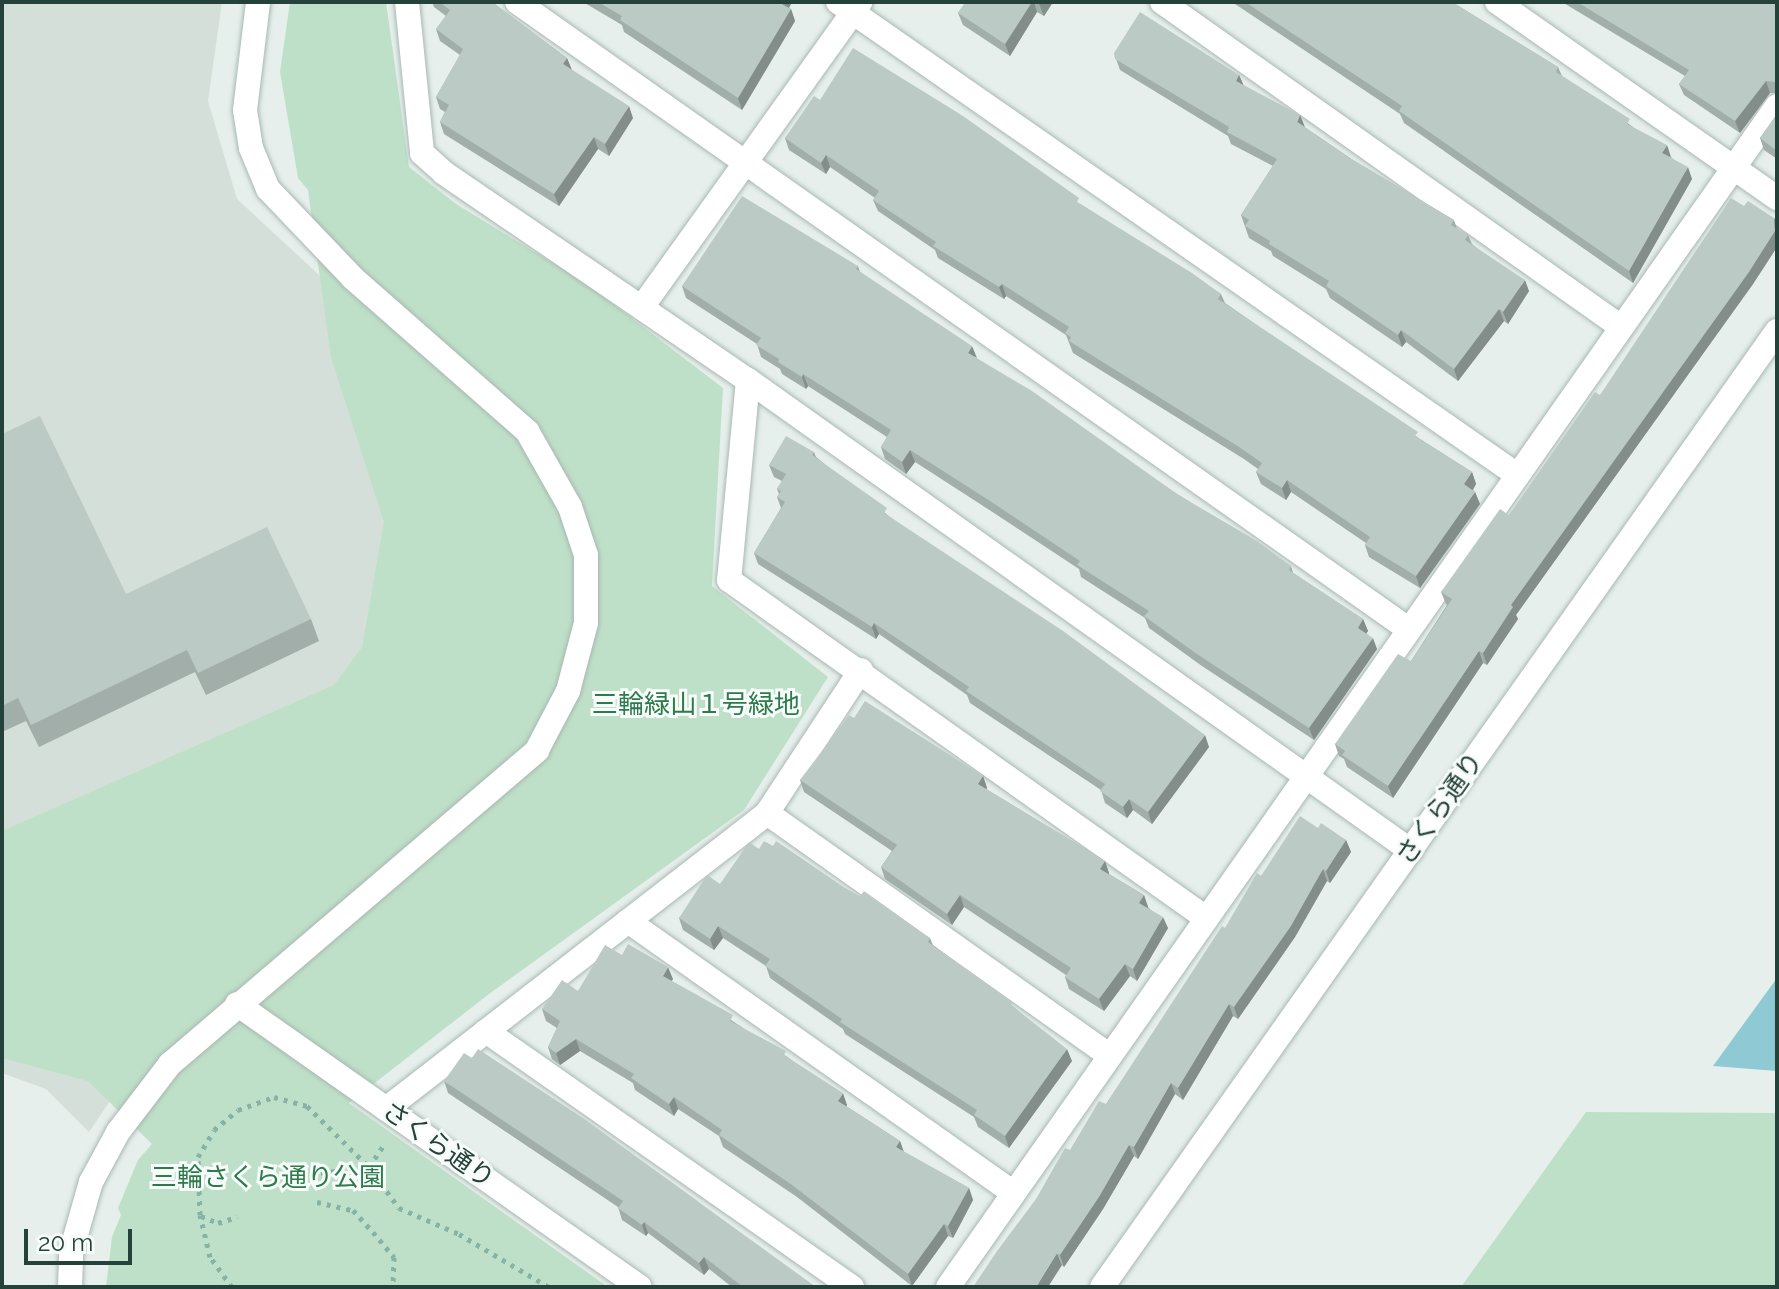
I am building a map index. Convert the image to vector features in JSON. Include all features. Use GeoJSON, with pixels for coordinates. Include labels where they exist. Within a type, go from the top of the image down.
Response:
{"type":"FeatureCollection","features":[{"type":"Feature","properties":{"kind":"street"},"geometry":{"type":"LineString","coordinates":[[70,1287],[79,1215],[91,1182],[118,1132],[170,1064],[537,750],[568,691],[586,623],[586,555],[570,507],[527,431],[353,278],[268,189],[251,148],[245,110],[258,2]]}},
{"type":"Feature","properties":{"kind":"street"},"geometry":{"type":"LineString","coordinates":[[407,2],[422,153],[444,173],[748,380],[1411,851]]}},
{"type":"Feature","properties":{"kind":"street"},"geometry":{"type":"LineString","coordinates":[[517,2],[1408,629]]}},
{"type":"Feature","properties":{"kind":"street"},"geometry":{"type":"LineString","coordinates":[[1162,2],[1621,327]]}},
{"type":"Feature","properties":{"kind":"street"},"geometry":{"type":"LineString","coordinates":[[1497,2],[1777,198]]}},
{"type":"Feature","properties":{"kind":"street"},"geometry":{"type":"LineString","coordinates":[[642,307],[745,163],[851,5],[1517,475]]}},
{"type":"Feature","properties":{"kind":"street"},"geometry":{"type":"LineString","coordinates":[[948,1287],[1777,106]]}},
{"type":"Feature","properties":{"kind":"street","name":"さくら通り"},"geometry":{"type":"LineString","coordinates":[[1102,1287],[1777,331]]}},
{"type":"Feature","properties":{"kind":"street"},"geometry":{"type":"LineString","coordinates":[[748,380],[729,580],[861,670],[1206,918]]}},
{"type":"Feature","properties":{"kind":"street"},"geometry":{"type":"LineString","coordinates":[[386,1109],[767,813],[861,670]]}},
{"type":"Feature","properties":{"kind":"street"},"geometry":{"type":"LineString","coordinates":[[767,813],[1110,1056]]}},
{"type":"Feature","properties":{"kind":"street"},"geometry":{"type":"LineString","coordinates":[[628,921],[1014,1193]]}},
{"type":"Feature","properties":{"kind":"street","name":"さくら通り"},"geometry":{"type":"LineString","coordinates":[[237,1004],[639,1287]]}},
{"type":"Feature","properties":{"kind":"street"},"geometry":{"type":"LineString","coordinates":[[486,1031],[852,1287]]}},
{"type":"Feature","properties":{"kind":"path"},"geometry":{"type":"LineString","coordinates":[[232,1287],[210,1257],[200,1215],[198,1157],[214,1130],[238,1110],[274,1097],[307,1106],[369,1167],[399,1208],[459,1234],[549,1287]]}},
{"type":"Feature","properties":{"kind":"path"},"geometry":{"type":"LineString","coordinates":[[301,1175],[369,1167]]}},
{"type":"Feature","properties":{"kind":"path"},"geometry":{"type":"LineString","coordinates":[[317,1202],[353,1210],[373,1232],[394,1257],[393,1286]]}},
{"type":"Feature","properties":{"kind":"path"},"geometry":{"type":"LineString","coordinates":[[200,1215],[218,1223],[237,1217]]}},
{"type":"Feature","properties":{"kind":"shaded area"},"geometry":{"type":"Polygon","coordinates":[[[2,2],[222,2],[208,101],[237,199],[505,447],[135,1064],[89,1132],[46,1089],[2,1073],[2,2]]]}},
{"type":"Feature","properties":{"kind":"green space"},"geometry":{"type":"Polygon","coordinates":[[[290,2],[386,2],[409,167],[456,204],[587,284],[723,388],[712,586],[828,677],[744,810],[489,994],[349,1103],[608,1287],[106,1287],[112,1237],[121,1215],[118,1208],[138,1160],[152,1144],[88,1081],[2,1058],[2,831],[334,685],[362,647],[384,522],[331,358],[308,190],[298,178],[280,72],[290,2]]]}},
{"type":"Feature","properties":{"kind":"green space"},"geometry":{"type":"Polygon","coordinates":[[[1586,1112],[1777,1113],[1777,1287],[1461,1287],[1586,1112]]]}},
{"type":"Feature","properties":{"kind":"water"},"geometry":{"type":"Polygon","coordinates":[[[1777,978],[1777,1071],[1713,1066],[1777,978]]]}},
{"type":"Feature","properties":{"kind":"building"},"geometry":{"type":"Polygon","coordinates":[[[439,2],[492,2],[567,58],[563,64],[629,106],[605,144],[594,137],[554,194],[440,122],[449,105],[436,97],[463,49],[436,29],[450,10],[439,2]]]}},
{"type":"Feature","properties":{"kind":"building"},"geometry":{"type":"Polygon","coordinates":[[[598,2],[781,2],[791,9],[738,98],[620,20],[622,16],[598,2]]]}},
{"type":"Feature","properties":{"kind":"building"},"geometry":{"type":"Polygon","coordinates":[[[966,2],[1032,2],[1005,44],[958,13],[966,2]]]}},
{"type":"Feature","properties":{"kind":"building"},"geometry":{"type":"Polygon","coordinates":[[[1245,2],[1452,2],[1558,67],[1556,72],[1630,119],[1627,124],[1667,145],[1662,153],[1688,167],[1629,271],[1399,111],[1402,106],[1245,2]]]}},
{"type":"Feature","properties":{"kind":"building"},"geometry":{"type":"Polygon","coordinates":[[[1577,2],[1777,2],[1777,82],[1766,81],[1735,121],[1679,84],[1689,70],[1577,2]]]}},
{"type":"Feature","properties":{"kind":"building"},"geometry":{"type":"Polygon","coordinates":[[[1140,12],[1239,75],[1236,81],[1300,115],[1297,122],[1353,160],[1454,220],[1451,225],[1468,235],[1465,240],[1525,280],[1503,312],[1499,309],[1454,369],[1401,330],[1398,335],[1326,286],[1329,281],[1245,226],[1249,220],[1241,215],[1277,159],[1227,132],[1229,127],[1115,59],[1114,53],[1140,12]]]}},
{"type":"Feature","properties":{"kind":"building"},"geometry":{"type":"Polygon","coordinates":[[[853,48],[963,116],[1079,198],[1077,202],[1192,273],[1221,294],[1218,299],[1418,432],[1415,436],[1472,472],[1464,484],[1475,492],[1416,576],[1365,545],[1370,537],[1287,480],[1282,488],[1256,472],[1262,463],[1239,447],[1069,341],[1071,337],[1065,333],[1069,327],[1002,284],[999,287],[933,246],[936,242],[873,200],[879,191],[826,155],[821,163],[785,138],[814,96],[820,100],[853,48]]]}},
{"type":"Feature","properties":{"kind":"building"},"geometry":{"type":"Polygon","coordinates":[[[1777,114],[1777,151],[1760,138],[1777,114]]]}},
{"type":"Feature","properties":{"kind":"building"},"geometry":{"type":"Polygon","coordinates":[[[742,196],[858,266],[856,269],[972,346],[968,353],[1032,391],[1177,494],[1257,541],[1291,566],[1289,570],[1363,619],[1358,628],[1373,638],[1309,728],[1197,654],[1144,616],[1149,611],[1077,565],[1080,561],[990,501],[910,450],[902,462],[881,447],[891,430],[803,374],[802,377],[778,362],[779,359],[756,345],[761,338],[682,286],[742,196]]]}},
{"type":"Feature","properties":{"kind":"building"},"geometry":{"type":"Polygon","coordinates":[[[1731,198],[1744,206],[1748,201],[1774,218],[1775,231],[1749,272],[1511,605],[1513,607],[1483,653],[1479,651],[1388,786],[1342,755],[1345,751],[1335,744],[1398,654],[1411,661],[1452,599],[1441,592],[1500,509],[1509,515],[1595,392],[1600,395],[1731,198]]]}},
{"type":"Feature","properties":{"kind":"building"},"geometry":{"type":"Polygon","coordinates":[[[40,416],[126,594],[267,527],[311,619],[198,673],[187,650],[31,725],[18,698],[2,706],[2,434],[40,416]]]}},
{"type":"Feature","properties":{"kind":"building"},"geometry":{"type":"Polygon","coordinates":[[[786,436],[814,452],[812,455],[887,508],[884,513],[1063,631],[1205,735],[1148,812],[1129,799],[1123,807],[1100,791],[1105,784],[966,691],[969,687],[874,623],[872,627],[754,553],[785,502],[777,497],[781,491],[777,489],[786,474],[769,465],[786,436]]]}},
{"type":"Feature","properties":{"kind":"building"},"geometry":{"type":"Polygon","coordinates":[[[865,701],[983,776],[978,784],[1105,861],[1100,869],[1144,895],[1139,903],[1163,917],[1133,969],[1125,964],[1099,999],[1065,977],[1071,968],[960,895],[947,914],[881,867],[897,845],[800,780],[849,715],[854,718],[865,701]]]}},
{"type":"Feature","properties":{"kind":"building"},"geometry":{"type":"Polygon","coordinates":[[[1300,816],[1318,828],[1321,823],[1346,840],[1326,871],[1323,869],[1291,926],[1234,1007],[1229,1004],[1178,1088],[1171,1083],[1134,1147],[1129,1145],[1099,1197],[1036,1287],[973,1287],[1036,1199],[1065,1148],[1070,1150],[1099,1101],[1106,1104],[1222,926],[1225,928],[1257,873],[1261,876],[1300,816]]]}},
{"type":"Feature","properties":{"kind":"building"},"geometry":{"type":"Polygon","coordinates":[[[764,841],[773,846],[776,841],[860,896],[864,891],[930,938],[928,942],[1013,1003],[1011,1005],[1067,1049],[1005,1136],[974,1115],[977,1110],[840,1022],[842,1019],[765,966],[770,959],[718,926],[710,939],[679,918],[707,875],[720,884],[749,842],[759,849],[764,841]]]}},
{"type":"Feature","properties":{"kind":"building"},"geometry":{"type":"Polygon","coordinates":[[[628,944],[668,967],[663,976],[733,1015],[730,1021],[786,1051],[784,1055],[843,1093],[838,1101],[900,1141],[896,1147],[969,1188],[948,1226],[944,1224],[908,1274],[792,1185],[719,1135],[722,1130],[674,1097],[669,1104],[631,1078],[634,1074],[576,1039],[556,1053],[548,1047],[560,1021],[542,1009],[562,980],[578,991],[605,945],[622,955],[628,944]]]}},
{"type":"Feature","properties":{"kind":"building"},"geometry":{"type":"Polygon","coordinates":[[[478,1049],[583,1118],[816,1287],[743,1287],[704,1257],[699,1263],[644,1222],[642,1225],[618,1208],[623,1201],[444,1081],[464,1053],[472,1058],[478,1049]]]}},
{"type":"Feature","properties":{"kind":"park label","name":"三輪緑山１号緑地"},"geometry":{"type":"Point","coordinates":[696,705]}},
{"type":"Feature","properties":{"kind":"park label","name":"三輪さくら通り公園"},"geometry":{"type":"Point","coordinates":[268,1178]}}]}
